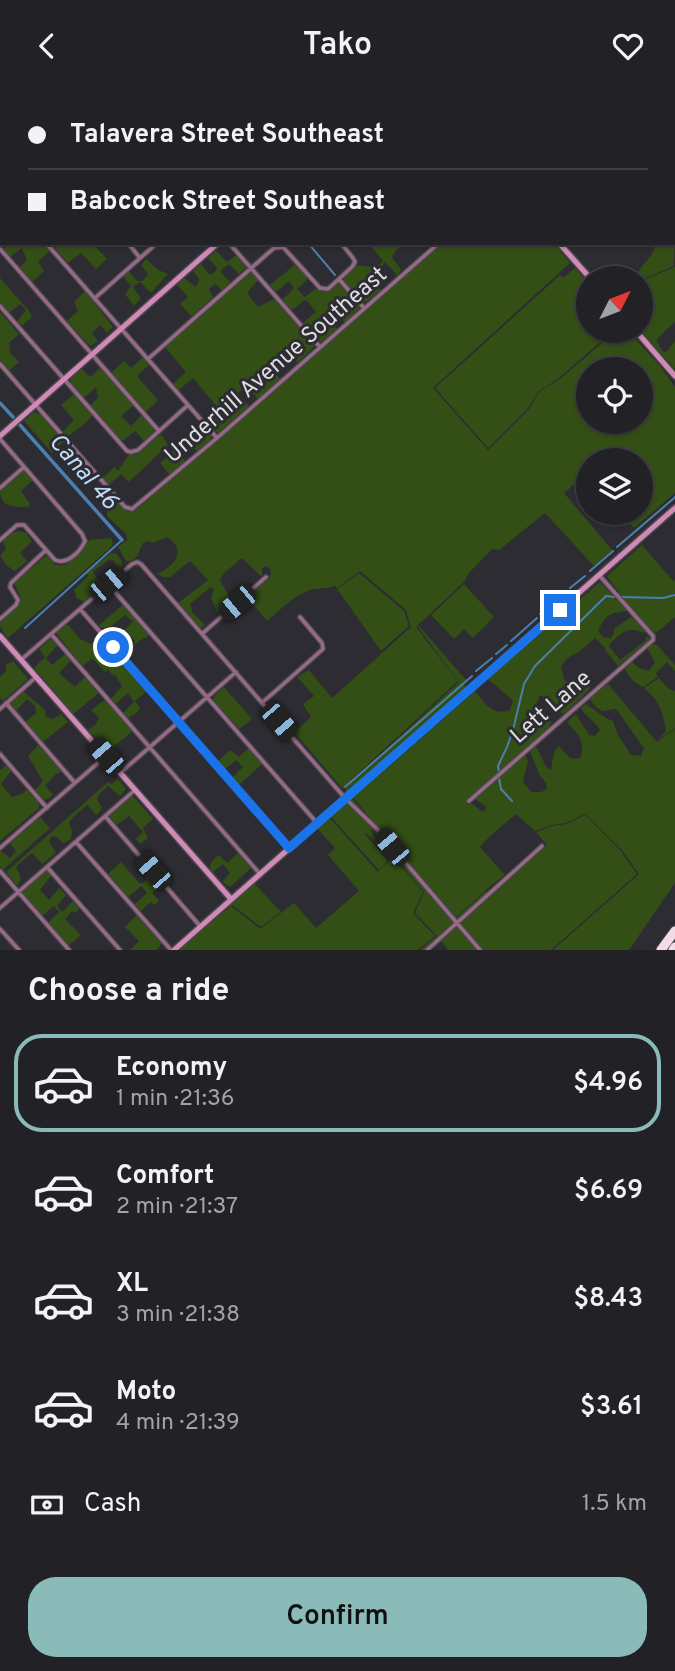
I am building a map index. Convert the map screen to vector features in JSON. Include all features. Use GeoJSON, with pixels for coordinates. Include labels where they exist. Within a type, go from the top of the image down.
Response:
{"type":"FeatureCollection","features":[{"type":"Feature","properties":{"kind":"highway"},"geometry":{"type":"LineString","coordinates":[[661,950],[675,931]]}},
{"type":"Feature","properties":{"kind":"street"},"geometry":{"type":"LineString","coordinates":[[48,245],[217,438]]}},
{"type":"Feature","properties":{"kind":"street"},"geometry":{"type":"LineString","coordinates":[[130,245],[141,258]]}},
{"type":"Feature","properties":{"kind":"street"},"geometry":{"type":"LineString","coordinates":[[95,298],[155,245]]}},
{"type":"Feature","properties":{"kind":"street"},"geometry":{"type":"LineString","coordinates":[[0,540],[17,525],[24,525],[55,560],[62,562],[82,548],[85,541],[82,534],[0,437],[216,245]]}},
{"type":"Feature","properties":{"kind":"street"},"geometry":{"type":"LineString","coordinates":[[231,245],[320,347]]}},
{"type":"Feature","properties":{"kind":"street"},"geometry":{"type":"LineString","coordinates":[[148,359],[274,248],[279,246],[287,251],[320,288],[328,289],[355,262],[343,245]]}},
{"type":"Feature","properties":{"kind":"street","name":"Underhill Avenue Southeast"},"geometry":{"type":"LineString","coordinates":[[35,405],[125,507],[132,509],[437,245]]}},
{"type":"Feature","properties":{"kind":"street"},"geometry":{"type":"LineString","coordinates":[[561,245],[579,266]]}},
{"type":"Feature","properties":{"kind":"street"},"geometry":{"type":"LineString","coordinates":[[0,248],[159,431]]}},
{"type":"Feature","properties":{"kind":"street"},"geometry":{"type":"LineString","coordinates":[[340,279],[364,308]]}},
{"type":"Feature","properties":{"kind":"street"},"geometry":{"type":"LineString","coordinates":[[0,306],[124,449],[131,452],[138,450],[188,405]]}},
{"type":"Feature","properties":{"kind":"street"},"geometry":{"type":"LineString","coordinates":[[646,343],[675,376]]}},
{"type":"Feature","properties":{"kind":"street"},"geometry":{"type":"LineString","coordinates":[[0,364],[35,405]]}},
{"type":"Feature","properties":{"kind":"street"},"geometry":{"type":"LineString","coordinates":[[0,488],[24,467]]}},
{"type":"Feature","properties":{"kind":"street"},"geometry":{"type":"LineString","coordinates":[[76,842],[172,950],[675,508]]}},
{"type":"Feature","properties":{"kind":"street"},"geometry":{"type":"LineString","coordinates":[[0,619],[18,600],[10,587],[11,583],[46,550]]}},
{"type":"Feature","properties":{"kind":"street"},"geometry":{"type":"LineString","coordinates":[[21,660],[132,564],[137,562],[144,566],[480,950]]}},
{"type":"Feature","properties":{"kind":"street","name":"Lett Lane"},"geometry":{"type":"LineString","coordinates":[[469,801],[653,639],[598,575]]}},
{"type":"Feature","properties":{"kind":"street"},"geometry":{"type":"LineString","coordinates":[[202,633],[266,577]]}},
{"type":"Feature","properties":{"kind":"street"},"geometry":{"type":"LineString","coordinates":[[108,584],[317,823]]}},
{"type":"Feature","properties":{"kind":"street"},"geometry":{"type":"LineString","coordinates":[[79,609],[289,848]]}},
{"type":"Feature","properties":{"kind":"street"},"geometry":{"type":"LineString","coordinates":[[263,702],[322,650],[322,643],[300,617]]}},
{"type":"Feature","properties":{"kind":"street"},"geometry":{"type":"LineString","coordinates":[[51,634],[260,874]]}},
{"type":"Feature","properties":{"kind":"street"},"geometry":{"type":"LineString","coordinates":[[0,636],[231,899]]}},
{"type":"Feature","properties":{"kind":"street"},"geometry":{"type":"LineString","coordinates":[[120,773],[236,672]]}},
{"type":"Feature","properties":{"kind":"street"},"geometry":{"type":"LineString","coordinates":[[0,709],[36,677]]}},
{"type":"Feature","properties":{"kind":"street"},"geometry":{"type":"LineString","coordinates":[[6,703],[75,783]]}},
{"type":"Feature","properties":{"kind":"street"},"geometry":{"type":"LineString","coordinates":[[0,754],[47,808]]}},
{"type":"Feature","properties":{"kind":"street"},"geometry":{"type":"LineString","coordinates":[[0,848],[106,756]]}},
{"type":"Feature","properties":{"kind":"street"},"geometry":{"type":"LineString","coordinates":[[0,908],[135,790]]}},
{"type":"Feature","properties":{"kind":"street"},"geometry":{"type":"LineString","coordinates":[[105,816],[201,927]]}},
{"type":"Feature","properties":{"kind":"street"},"geometry":{"type":"LineString","coordinates":[[427,950],[542,846]]}},
{"type":"Feature","properties":{"kind":"street"},"geometry":{"type":"LineString","coordinates":[[47,867],[120,950]]}},
{"type":"Feature","properties":{"kind":"street"},"geometry":{"type":"LineString","coordinates":[[0,871],[69,950]]}},
{"type":"Feature","properties":{"kind":"street"},"geometry":{"type":"LineString","coordinates":[[0,929],[19,950]]}},
{"type":"Feature","properties":{"kind":"green space"},"geometry":{"type":"Polygon","coordinates":[[[46,245],[50,250],[38,262],[44,271],[32,282],[20,267],[27,260],[22,248],[10,257],[4,250],[5,247],[46,245]]]}},
{"type":"Feature","properties":{"kind":"green space"},"geometry":{"type":"Polygon","coordinates":[[[53,245],[94,245],[107,259],[96,269],[81,253],[68,263],[53,245]]]}},
{"type":"Feature","properties":{"kind":"green space"},"geometry":{"type":"Polygon","coordinates":[[[370,245],[403,245],[395,251],[392,258],[401,269],[398,276],[385,262],[373,278],[381,290],[363,302],[344,278],[356,265],[374,266],[383,261],[370,245]]]}},
{"type":"Feature","properties":{"kind":"green space"},"geometry":{"type":"Polygon","coordinates":[[[440,245],[555,245],[570,263],[433,388],[488,450],[530,408],[539,392],[576,365],[576,434],[653,434],[653,358],[675,387],[675,493],[653,512],[653,448],[576,448],[576,483],[564,493],[576,507],[576,525],[591,525],[612,550],[594,566],[545,513],[499,550],[492,549],[468,574],[465,581],[416,627],[458,681],[343,789],[294,732],[311,717],[303,704],[314,696],[297,677],[309,670],[332,698],[411,627],[406,610],[360,571],[337,588],[314,589],[302,594],[267,621],[247,597],[270,577],[271,571],[267,566],[262,568],[262,577],[242,558],[223,574],[220,581],[228,594],[229,606],[218,615],[211,598],[214,590],[211,587],[190,604],[193,613],[205,625],[200,628],[178,603],[208,580],[190,561],[170,577],[157,574],[176,559],[178,550],[167,537],[153,543],[143,543],[135,558],[126,561],[118,547],[127,540],[126,534],[107,516],[107,512],[117,502],[127,511],[135,511],[440,245]]]}},
{"type":"Feature","properties":{"kind":"green space"},"geometry":{"type":"Polygon","coordinates":[[[655,245],[675,245],[674,266],[653,275],[653,266],[642,266],[655,245]]]}},
{"type":"Feature","properties":{"kind":"green space"},"geometry":{"type":"Polygon","coordinates":[[[216,251],[227,262],[236,255],[246,267],[239,274],[229,264],[220,271],[230,282],[222,290],[215,284],[209,289],[213,297],[192,316],[180,304],[188,297],[177,285],[184,278],[196,287],[199,279],[193,271],[201,264],[210,275],[215,272],[217,268],[208,258],[216,251]]]}},
{"type":"Feature","properties":{"kind":"green space"},"geometry":{"type":"Polygon","coordinates":[[[146,259],[158,270],[168,274],[151,293],[140,282],[133,287],[141,298],[134,306],[125,294],[131,286],[123,276],[128,270],[137,281],[142,281],[148,274],[141,265],[146,259]]]}},
{"type":"Feature","properties":{"kind":"green space"},"geometry":{"type":"Polygon","coordinates":[[[296,264],[307,280],[297,289],[305,297],[317,288],[325,292],[339,284],[359,306],[345,323],[335,311],[327,317],[337,329],[320,342],[310,330],[321,318],[309,328],[303,323],[316,312],[308,302],[304,300],[291,309],[282,300],[294,288],[289,281],[276,292],[270,285],[296,264]]]}},
{"type":"Feature","properties":{"kind":"green space"},"geometry":{"type":"Polygon","coordinates":[[[675,267],[675,322],[656,340],[663,352],[675,341],[675,369],[652,343],[653,276],[675,267]]]}},
{"type":"Feature","properties":{"kind":"green space"},"geometry":{"type":"Polygon","coordinates":[[[576,269],[576,343],[599,343],[583,357],[576,357],[576,363],[538,392],[529,407],[488,448],[435,388],[560,275],[563,278],[576,269]]]}},
{"type":"Feature","properties":{"kind":"green space"},"geometry":{"type":"Polygon","coordinates":[[[252,272],[259,279],[247,293],[258,307],[274,299],[315,346],[297,363],[286,351],[269,365],[280,379],[258,399],[246,386],[238,393],[249,406],[218,433],[205,421],[219,409],[193,378],[179,390],[173,384],[186,372],[165,347],[252,272]]]}},
{"type":"Feature","properties":{"kind":"green space"},"geometry":{"type":"Polygon","coordinates":[[[0,278],[32,317],[22,326],[17,321],[26,310],[20,304],[9,313],[0,303],[0,278]]]}},
{"type":"Feature","properties":{"kind":"green space"},"geometry":{"type":"Polygon","coordinates":[[[85,291],[113,327],[107,333],[100,325],[92,333],[98,341],[91,346],[67,321],[78,311],[74,302],[85,291]]]}},
{"type":"Feature","properties":{"kind":"green space"},"geometry":{"type":"Polygon","coordinates":[[[0,312],[19,334],[9,343],[10,353],[19,362],[9,371],[0,360],[0,312]]]}},
{"type":"Feature","properties":{"kind":"green space"},"geometry":{"type":"Polygon","coordinates":[[[602,343],[639,343],[652,357],[586,357],[602,343]]]}},
{"type":"Feature","properties":{"kind":"green space"},"geometry":{"type":"Polygon","coordinates":[[[143,357],[150,364],[137,376],[158,400],[146,412],[111,373],[124,361],[131,368],[143,357]]]}},
{"type":"Feature","properties":{"kind":"green space"},"geometry":{"type":"Polygon","coordinates":[[[101,367],[134,405],[121,416],[131,426],[143,414],[155,430],[144,441],[135,431],[124,440],[119,440],[90,405],[98,398],[96,387],[83,399],[71,384],[71,378],[82,369],[90,377],[101,367]]]}},
{"type":"Feature","properties":{"kind":"green space"},"geometry":{"type":"Polygon","coordinates":[[[74,394],[92,415],[67,437],[62,432],[74,420],[61,405],[74,394]]]}},
{"type":"Feature","properties":{"kind":"green space"},"geometry":{"type":"Polygon","coordinates":[[[34,412],[41,415],[64,441],[52,453],[24,421],[34,412]]]}},
{"type":"Feature","properties":{"kind":"green space"},"geometry":{"type":"Polygon","coordinates":[[[201,424],[211,435],[211,439],[197,451],[185,443],[182,445],[181,452],[185,463],[171,476],[160,463],[201,424]]]}},
{"type":"Feature","properties":{"kind":"green space"},"geometry":{"type":"Polygon","coordinates":[[[161,434],[168,445],[129,482],[121,474],[109,485],[102,478],[115,467],[118,471],[129,454],[135,455],[161,434]]]}},
{"type":"Feature","properties":{"kind":"green space"},"geometry":{"type":"Polygon","coordinates":[[[23,471],[33,480],[21,491],[30,504],[28,507],[18,507],[6,504],[0,492],[23,471]]]}},
{"type":"Feature","properties":{"kind":"green space"},"geometry":{"type":"Polygon","coordinates":[[[19,531],[26,533],[32,541],[20,553],[27,561],[15,571],[7,566],[0,556],[6,549],[3,541],[19,531]]]}},
{"type":"Feature","properties":{"kind":"green space"},"geometry":{"type":"Polygon","coordinates":[[[111,538],[113,543],[110,548],[8,638],[0,623],[18,607],[21,598],[14,583],[47,555],[55,565],[66,565],[90,540],[111,538]]]}},
{"type":"Feature","properties":{"kind":"green space"},"geometry":{"type":"Polygon","coordinates":[[[642,545],[673,581],[675,580],[675,617],[655,634],[620,596],[607,576],[642,545]]]}},
{"type":"Feature","properties":{"kind":"green space"},"geometry":{"type":"Polygon","coordinates":[[[111,553],[117,554],[123,564],[122,568],[117,570],[114,561],[110,559],[93,571],[104,586],[84,602],[77,598],[74,590],[88,576],[87,573],[111,553]]]}},
{"type":"Feature","properties":{"kind":"green space"},"geometry":{"type":"Polygon","coordinates":[[[359,573],[404,611],[409,626],[381,651],[337,589],[359,573]]]}},
{"type":"Feature","properties":{"kind":"green space"},"geometry":{"type":"Polygon","coordinates":[[[600,582],[627,611],[607,617],[598,630],[603,637],[611,638],[614,629],[631,617],[647,631],[644,633],[629,630],[612,642],[609,646],[620,660],[645,641],[647,636],[650,639],[618,666],[595,638],[569,657],[561,666],[564,679],[576,691],[591,683],[589,690],[564,714],[540,695],[532,714],[543,714],[551,722],[548,729],[466,801],[468,805],[471,803],[483,812],[487,807],[475,799],[525,755],[528,761],[523,782],[531,792],[547,789],[530,752],[536,746],[546,767],[551,770],[554,754],[559,746],[570,758],[581,757],[581,741],[567,722],[576,714],[589,735],[595,736],[600,730],[581,708],[586,704],[613,721],[618,735],[631,755],[641,756],[644,748],[616,709],[602,711],[589,698],[608,684],[657,742],[675,729],[675,883],[629,950],[553,950],[639,874],[621,849],[585,814],[566,823],[535,831],[516,814],[480,847],[505,875],[456,917],[354,798],[475,691],[493,710],[510,710],[513,701],[487,679],[600,582]]]}},
{"type":"Feature","properties":{"kind":"green space"},"geometry":{"type":"Polygon","coordinates":[[[464,584],[494,617],[473,638],[464,629],[454,639],[431,615],[464,584]]]}},
{"type":"Feature","properties":{"kind":"green space"},"geometry":{"type":"Polygon","coordinates":[[[124,604],[150,635],[139,641],[125,656],[122,652],[135,644],[125,630],[133,621],[125,615],[110,627],[98,626],[124,604]]]}},
{"type":"Feature","properties":{"kind":"green space"},"geometry":{"type":"Polygon","coordinates":[[[68,625],[80,639],[91,644],[103,638],[98,642],[100,646],[105,642],[147,689],[135,701],[140,708],[138,712],[128,718],[123,713],[134,702],[128,693],[116,704],[111,699],[122,686],[116,675],[108,670],[105,672],[93,659],[82,666],[56,633],[68,625]]]}},
{"type":"Feature","properties":{"kind":"green space"},"geometry":{"type":"Polygon","coordinates":[[[419,626],[466,680],[466,690],[348,794],[345,790],[353,780],[459,682],[419,626]]]}},
{"type":"Feature","properties":{"kind":"green space"},"geometry":{"type":"Polygon","coordinates":[[[52,638],[58,645],[46,658],[52,665],[65,654],[71,660],[59,673],[75,687],[85,677],[99,693],[73,714],[34,668],[45,657],[39,649],[52,638]]]}},
{"type":"Feature","properties":{"kind":"green space"},"geometry":{"type":"Polygon","coordinates":[[[652,644],[657,645],[675,665],[675,671],[667,662],[656,673],[658,677],[643,687],[633,681],[624,668],[632,662],[649,671],[655,662],[647,648],[652,644]]]}},
{"type":"Feature","properties":{"kind":"green space"},"geometry":{"type":"Polygon","coordinates":[[[13,661],[28,679],[3,701],[0,698],[0,677],[6,671],[6,665],[13,661]]]}},
{"type":"Feature","properties":{"kind":"green space"},"geometry":{"type":"Polygon","coordinates":[[[659,678],[669,689],[675,691],[675,728],[658,740],[666,731],[663,718],[657,702],[644,688],[659,678]]]}},
{"type":"Feature","properties":{"kind":"green space"},"geometry":{"type":"Polygon","coordinates":[[[224,687],[252,719],[239,729],[213,700],[224,687]]]}},
{"type":"Feature","properties":{"kind":"green space"},"geometry":{"type":"Polygon","coordinates":[[[23,691],[45,710],[45,716],[53,719],[61,714],[68,722],[43,742],[25,722],[36,713],[35,706],[27,699],[16,711],[10,703],[23,691]]]}},
{"type":"Feature","properties":{"kind":"green space"},"geometry":{"type":"Polygon","coordinates":[[[105,700],[133,731],[108,751],[88,730],[99,718],[91,710],[105,700]]]}},
{"type":"Feature","properties":{"kind":"green space"},"geometry":{"type":"Polygon","coordinates":[[[445,713],[446,715],[353,799],[456,918],[486,891],[490,895],[547,845],[536,832],[566,824],[585,815],[620,850],[637,874],[551,950],[448,950],[436,939],[424,950],[420,950],[437,936],[415,913],[424,892],[372,829],[365,834],[388,861],[379,870],[330,816],[445,713]]]}},
{"type":"Feature","properties":{"kind":"green space"},"geometry":{"type":"Polygon","coordinates":[[[38,745],[62,771],[45,785],[53,795],[42,800],[35,790],[43,781],[28,756],[38,745]]]}},
{"type":"Feature","properties":{"kind":"green space"},"geometry":{"type":"Polygon","coordinates":[[[249,748],[263,763],[238,786],[232,778],[243,767],[236,760],[223,771],[216,763],[230,750],[239,757],[249,748]]]}},
{"type":"Feature","properties":{"kind":"green space"},"geometry":{"type":"Polygon","coordinates":[[[6,765],[11,771],[1,784],[12,797],[27,790],[39,803],[39,808],[0,841],[0,770],[6,765]]]}},
{"type":"Feature","properties":{"kind":"green space"},"geometry":{"type":"Polygon","coordinates":[[[118,779],[126,789],[120,796],[108,786],[97,799],[102,808],[97,815],[87,805],[72,818],[69,823],[71,839],[64,843],[52,836],[49,841],[56,853],[42,864],[32,853],[16,867],[20,874],[17,886],[6,872],[108,782],[112,784],[118,779]]]}},
{"type":"Feature","properties":{"kind":"green space"},"geometry":{"type":"Polygon","coordinates":[[[132,795],[153,819],[143,828],[148,838],[140,844],[136,839],[143,832],[129,816],[117,825],[110,817],[132,795]]]}},
{"type":"Feature","properties":{"kind":"green space"},"geometry":{"type":"Polygon","coordinates":[[[328,816],[378,872],[390,860],[366,833],[371,830],[423,892],[413,913],[435,936],[418,950],[177,950],[231,906],[260,929],[294,903],[316,928],[359,891],[328,855],[335,848],[316,827],[328,816]]]}},
{"type":"Feature","properties":{"kind":"green space"},"geometry":{"type":"Polygon","coordinates":[[[40,817],[50,828],[3,870],[0,866],[0,850],[10,858],[16,851],[10,843],[40,817]]]}},
{"type":"Feature","properties":{"kind":"green space"},"geometry":{"type":"Polygon","coordinates":[[[238,853],[251,868],[230,887],[222,882],[230,873],[223,864],[213,872],[210,871],[210,866],[219,855],[227,863],[238,853]]]}},
{"type":"Feature","properties":{"kind":"green space"},"geometry":{"type":"Polygon","coordinates":[[[121,862],[139,883],[143,883],[153,873],[162,884],[152,893],[159,901],[154,905],[151,902],[141,911],[135,904],[147,893],[141,886],[128,897],[108,874],[121,862]]]}},
{"type":"Feature","properties":{"kind":"green space"},"geometry":{"type":"Polygon","coordinates":[[[47,869],[51,876],[40,890],[49,900],[59,888],[66,895],[57,906],[62,912],[73,901],[79,908],[65,919],[81,935],[68,946],[48,923],[59,912],[54,906],[42,916],[22,891],[47,869]]]}},
{"type":"Feature","properties":{"kind":"green space"},"geometry":{"type":"Polygon","coordinates":[[[254,883],[281,912],[261,927],[232,905],[222,912],[254,883]]]}},
{"type":"Feature","properties":{"kind":"green space"},"geometry":{"type":"Polygon","coordinates":[[[137,915],[162,943],[157,950],[130,950],[139,941],[125,927],[137,915]]]}},
{"type":"Feature","properties":{"kind":"waterway"},"geometry":{"type":"LineString","coordinates":[[310,245],[335,275]]}},
{"type":"Feature","properties":{"kind":"waterway","name":"Canal 46"},"geometry":{"type":"LineString","coordinates":[[0,403],[13,417]]}},
{"type":"Feature","properties":{"kind":"waterway","name":"Canal 46"},"geometry":{"type":"LineString","coordinates":[[20,425],[122,540]]}},
{"type":"Feature","properties":{"kind":"waterway"},"geometry":{"type":"LineString","coordinates":[[617,547],[673,499]]}},
{"type":"Feature","properties":{"kind":"waterway"},"geometry":{"type":"LineString","coordinates":[[25,628],[122,540]]}},
{"type":"Feature","properties":{"kind":"waterway"},"geometry":{"type":"LineString","coordinates":[[590,571],[613,551]]}},
{"type":"Feature","properties":{"kind":"waterway"},"geometry":{"type":"LineString","coordinates":[[570,588],[585,576]]}},
{"type":"Feature","properties":{"kind":"waterway"},"geometry":{"type":"LineString","coordinates":[[540,614],[564,594]]}},
{"type":"Feature","properties":{"kind":"waterway"},"geometry":{"type":"LineString","coordinates":[[621,597],[663,598],[675,595]]}},
{"type":"Feature","properties":{"kind":"waterway"},"geometry":{"type":"LineString","coordinates":[[499,772],[498,766],[513,730],[524,684],[535,666],[606,596],[615,597]]}},
{"type":"Feature","properties":{"kind":"waterway"},"geometry":{"type":"LineString","coordinates":[[511,641],[537,618]]}},
{"type":"Feature","properties":{"kind":"waterway"},"geometry":{"type":"LineString","coordinates":[[496,654],[507,645]]}},
{"type":"Feature","properties":{"kind":"waterway"},"geometry":{"type":"LineString","coordinates":[[476,671],[492,658]]}},
{"type":"Feature","properties":{"kind":"waterway"},"geometry":{"type":"LineString","coordinates":[[345,787],[472,676]]}},
{"type":"Feature","properties":{"kind":"waterway"},"geometry":{"type":"LineString","coordinates":[[499,778],[501,789],[512,801]]}},
{"type":"Feature","properties":{"kind":"route"},"geometry":{"type":"LineString","coordinates":[[113,647],[289,848],[560,610]]}}]}
